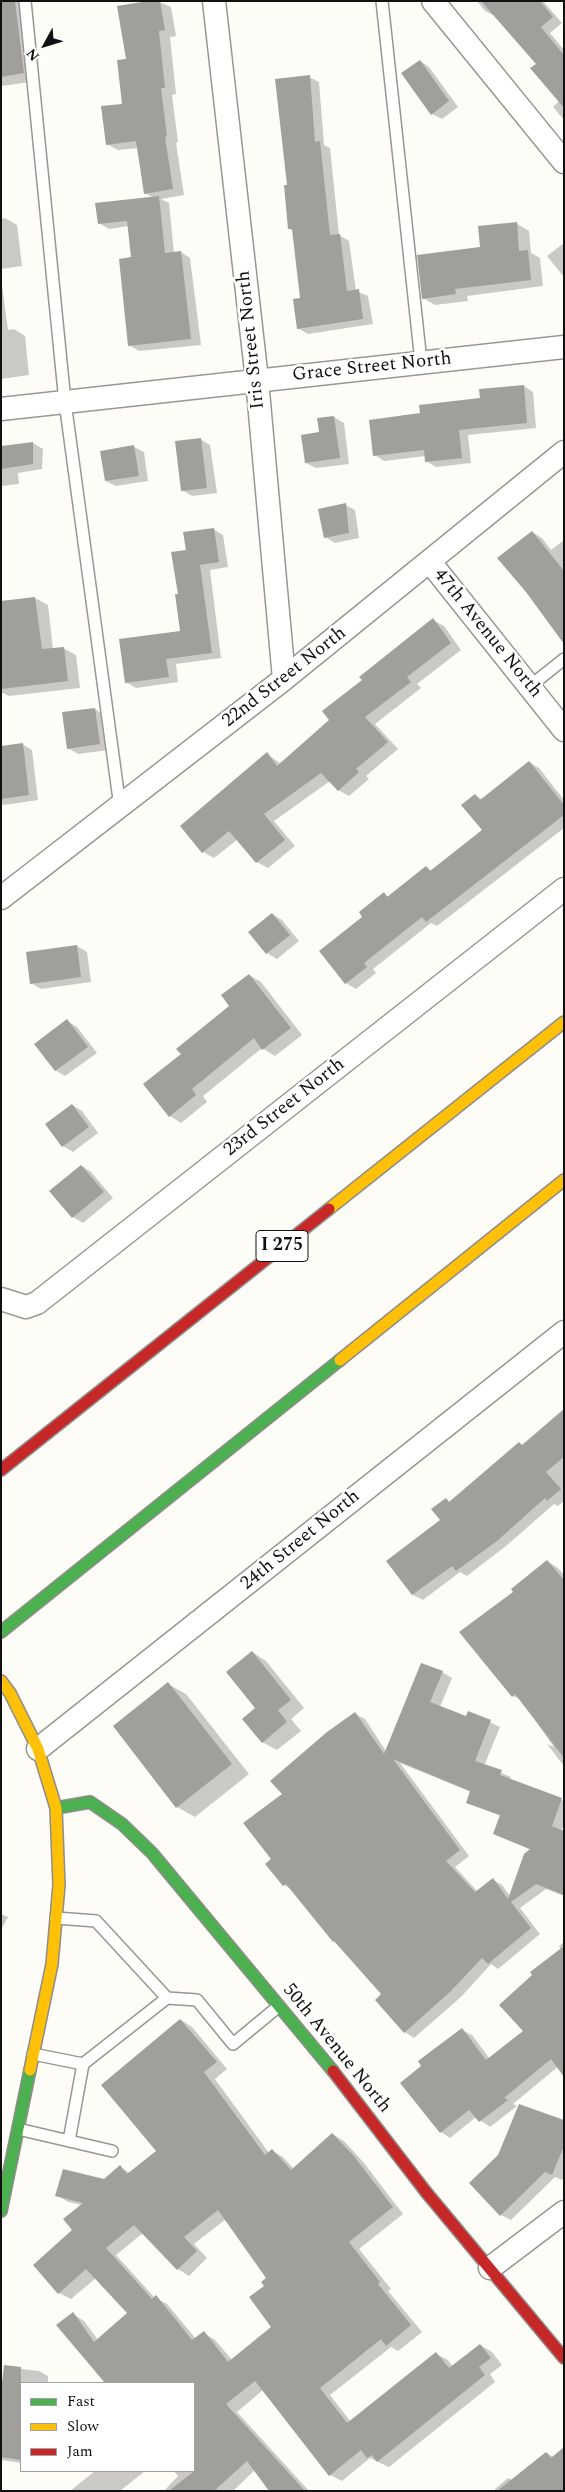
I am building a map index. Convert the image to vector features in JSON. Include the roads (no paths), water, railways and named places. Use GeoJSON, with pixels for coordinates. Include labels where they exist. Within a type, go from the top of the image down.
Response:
{"type":"FeatureCollection","features":[{"type":"Feature","properties":{"kind":"main road","name":"I 275"},"geometry":{"type":"LineString","coordinates":[[1,1470],[564,1022]]}},
{"type":"Feature","properties":{"kind":"main road"},"geometry":{"type":"LineString","coordinates":[[1,1632],[564,1180]]}},
{"type":"Feature","properties":{"kind":"main road"},"geometry":{"type":"LineString","coordinates":[[1,1681],[38,1749],[56,1808],[59,1885],[52,1964],[1,2211]]}},
{"type":"Feature","properties":{"kind":"main road","name":"50th Avenue North"},"geometry":{"type":"LineString","coordinates":[[56,1808],[90,1802],[122,1824],[152,1853],[352,2095],[426,2192],[564,2358]]}},
{"type":"Feature","properties":{"kind":"street","name":"Iris Street North"},"geometry":{"type":"LineString","coordinates":[[214,1],[257,380],[284,679]]}},
{"type":"Feature","properties":{"kind":"street"},"geometry":{"type":"LineString","coordinates":[[433,1],[564,162]]}},
{"type":"Feature","properties":{"kind":"street","name":"Grace Street North"},"geometry":{"type":"LineString","coordinates":[[1,410],[564,347]]}},
{"type":"Feature","properties":{"kind":"street","name":"22nd Street North"},"geometry":{"type":"LineString","coordinates":[[1,898],[284,679],[564,452]]}},
{"type":"Feature","properties":{"kind":"street","name":"47th Avenue North"},"geometry":{"type":"LineString","coordinates":[[430,562],[564,730]]}},
{"type":"Feature","properties":{"kind":"street","name":"23rd Street North"},"geometry":{"type":"LineString","coordinates":[[1,1299],[26,1308],[37,1303],[564,889]]}},
{"type":"Feature","properties":{"kind":"street","name":"24th Street North"},"geometry":{"type":"LineString","coordinates":[[38,1749],[564,1332]]}},
{"type":"Feature","properties":{"kind":"street"},"geometry":{"type":"LineString","coordinates":[[490,2268],[564,2212]]}},
{"type":"Feature","properties":{"kind":"lane"},"geometry":{"type":"LineString","coordinates":[[25,1],[65,402],[120,807]]}},
{"type":"Feature","properties":{"kind":"lane"},"geometry":{"type":"LineString","coordinates":[[382,1],[421,362]]}},
{"type":"Feature","properties":{"kind":"lane"},"geometry":{"type":"LineString","coordinates":[[529,686],[564,659]]}},
{"type":"Feature","properties":{"kind":"lane"},"geometry":{"type":"LineString","coordinates":[[56,1918],[96,1921],[167,1998]]}},
{"type":"Feature","properties":{"kind":"lane"},"geometry":{"type":"LineString","coordinates":[[69,2141],[82,2064],[167,1998],[197,2000],[233,2044],[279,2006]]}},
{"type":"Feature","properties":{"kind":"lane"},"geometry":{"type":"LineString","coordinates":[[33,2054],[82,2064]]}},
{"type":"Feature","properties":{"kind":"lane"},"geometry":{"type":"LineString","coordinates":[[18,2129],[112,2151]]}}]}
